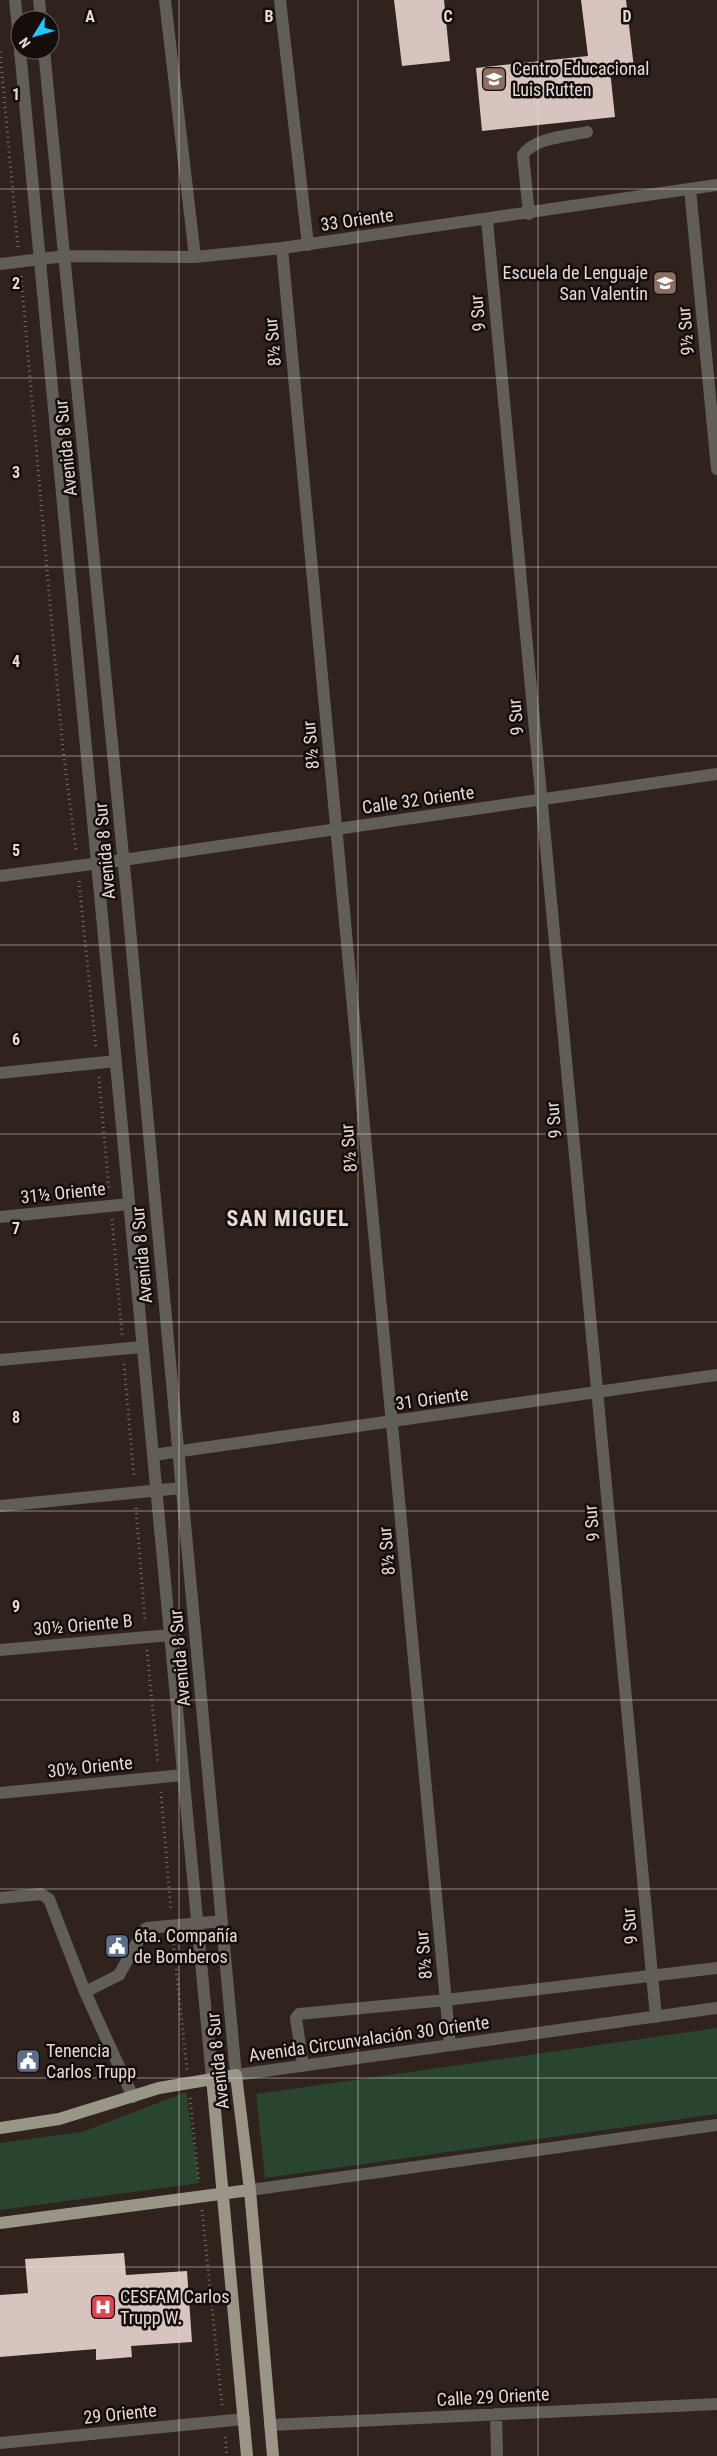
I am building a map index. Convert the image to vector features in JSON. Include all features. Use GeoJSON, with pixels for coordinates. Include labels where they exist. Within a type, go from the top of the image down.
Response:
{"type":"FeatureCollection","features":[{"type":"Feature","properties":{"kind":"main road","name":"Avenida Circunvalación 30 Oriente"},"geometry":{"type":"LineString","coordinates":[[0,2128],[68,2117],[159,2088],[236,2075]]}},
{"type":"Feature","properties":{"kind":"main road","name":"Avenida 8 Sur"},"geometry":{"type":"LineString","coordinates":[[236,2075],[250,2190],[273,2456]]}},
{"type":"Feature","properties":{"kind":"main road","name":"Avenida 8 Sur"},"geometry":{"type":"LineString","coordinates":[[212,2078],[247,2456]]}},
{"type":"Feature","properties":{"kind":"main road"},"geometry":{"type":"LineString","coordinates":[[0,2223],[250,2190]]}},
{"type":"Feature","properties":{"kind":"street"},"geometry":{"type":"LineString","coordinates":[[165,0],[195,257]]}},
{"type":"Feature","properties":{"kind":"street"},"geometry":{"type":"LineString","coordinates":[[280,0],[308,244]]}},
{"type":"Feature","properties":{"kind":"street","name":"Avenida 8 Sur"},"geometry":{"type":"LineString","coordinates":[[21,60],[212,2078]]}},
{"type":"Feature","properties":{"kind":"street","name":"Avenida 8 Sur"},"geometry":{"type":"LineString","coordinates":[[45,60],[123,860],[236,2075]]}},
{"type":"Feature","properties":{"kind":"street"},"geometry":{"type":"LineString","coordinates":[[529,214],[523,155],[526,149],[541,142],[587,132]]}},
{"type":"Feature","properties":{"kind":"street","name":"33 Oriente"},"geometry":{"type":"LineString","coordinates":[[0,264],[65,256],[195,257],[282,248],[529,214],[717,185]]}},
{"type":"Feature","properties":{"kind":"street","name":"9½ Sur"},"geometry":{"type":"LineString","coordinates":[[690,189],[717,470]]}},
{"type":"Feature","properties":{"kind":"street","name":"9 Sur"},"geometry":{"type":"LineString","coordinates":[[487,220],[656,2017]]}},
{"type":"Feature","properties":{"kind":"street","name":"8½ Sur"},"geometry":{"type":"LineString","coordinates":[[282,248],[450,2045]]}},
{"type":"Feature","properties":{"kind":"street","name":"Calle 32 Oriente"},"geometry":{"type":"LineString","coordinates":[[0,876],[717,774]]}},
{"type":"Feature","properties":{"kind":"street"},"geometry":{"type":"LineString","coordinates":[[0,1073],[116,1062]]}},
{"type":"Feature","properties":{"kind":"street","name":"31½ Oriente"},"geometry":{"type":"LineString","coordinates":[[0,1216],[129,1204]]}},
{"type":"Feature","properties":{"kind":"street"},"geometry":{"type":"LineString","coordinates":[[0,1360],[142,1347]]}},
{"type":"Feature","properties":{"kind":"street","name":"31 Oriente"},"geometry":{"type":"LineString","coordinates":[[153,1456],[717,1376]]}},
{"type":"Feature","properties":{"kind":"street"},"geometry":{"type":"LineString","coordinates":[[0,1506],[181,1488]]}},
{"type":"Feature","properties":{"kind":"street","name":"30½ Oriente B"},"geometry":{"type":"LineString","coordinates":[[0,1650],[170,1635]]}},
{"type":"Feature","properties":{"kind":"street","name":"30½ Oriente"},"geometry":{"type":"LineString","coordinates":[[0,1793],[183,1775]]}},
{"type":"Feature","properties":{"kind":"street"},"geometry":{"type":"LineString","coordinates":[[0,1898],[42,1894],[49,1899],[85,1992],[133,2097]]}},
{"type":"Feature","properties":{"kind":"street"},"geometry":{"type":"LineString","coordinates":[[85,1992],[119,1975],[144,1930],[222,1921]]}},
{"type":"Feature","properties":{"kind":"street"},"geometry":{"type":"LineString","coordinates":[[303,2066],[296,2018],[299,2014],[446,2000],[717,1968]]}},
{"type":"Feature","properties":{"kind":"street","name":"Avenida Circunvalación 30 Oriente"},"geometry":{"type":"LineString","coordinates":[[236,2075],[717,2008]]}},
{"type":"Feature","properties":{"kind":"street"},"geometry":{"type":"LineString","coordinates":[[250,2190],[717,2125]]}},
{"type":"Feature","properties":{"kind":"street","name":"Calle 29 Oriente"},"geometry":{"type":"LineString","coordinates":[[270,2424],[717,2404]]}},
{"type":"Feature","properties":{"kind":"street"},"geometry":{"type":"LineString","coordinates":[[496,2414],[498,2456]]}},
{"type":"Feature","properties":{"kind":"street","name":"29 Oriente"},"geometry":{"type":"LineString","coordinates":[[0,2443],[244,2419]]}},
{"type":"Feature","properties":{"kind":"path"},"geometry":{"type":"LineString","coordinates":[[0,52],[32,384],[64,750],[98,1063],[180,2018],[189,2082],[211,2283],[226,2456]]}},
{"type":"Feature","properties":{"kind":"green space"},"geometry":{"type":"Polygon","coordinates":[[[717,2028],[717,2114],[265,2178],[256,2094],[717,2028]]]}},
{"type":"Feature","properties":{"kind":"green space"},"geometry":{"type":"Polygon","coordinates":[[[186,2092],[199,2183],[0,2210],[0,2143],[82,2132],[186,2092]]]}},
{"type":"Feature","properties":{"kind":"building"},"geometry":{"type":"Polygon","coordinates":[[[394,0],[444,0],[450,61],[402,66],[394,0]]]}},
{"type":"Feature","properties":{"kind":"building"},"geometry":{"type":"Polygon","coordinates":[[[581,0],[626,0],[634,68],[610,70],[615,117],[482,131],[476,68],[588,56],[581,0]]]}},
{"type":"Feature","properties":{"kind":"building","name":"CESFAM Carlos Trupp W."},"geometry":{"type":"Polygon","coordinates":[[[124,2253],[126,2275],[187,2271],[192,2342],[131,2346],[132,2357],[96,2360],[96,2349],[0,2357],[0,2295],[28,2293],[25,2259],[124,2253]]]}},
{"type":"Feature","properties":{"kind":"place","name":"Centro Educacional Luis Rutten"},"geometry":{"type":"Point","coordinates":[494,79]}},
{"type":"Feature","properties":{"kind":"place","name":"Escuela de Lenguaje San Valentin"},"geometry":{"type":"Point","coordinates":[665,283]}},
{"type":"Feature","properties":{"kind":"place","name":"6ta. Compañía de Bomberos"},"geometry":{"type":"Point","coordinates":[117,1946]}},
{"type":"Feature","properties":{"kind":"place","name":"Tenencia Carlos Trupp"},"geometry":{"type":"Point","coordinates":[28,2061]}},
{"type":"Feature","properties":{"kind":"place","name":"CESFAM Carlos Trupp W."},"geometry":{"type":"Point","coordinates":[103,2307]}},
{"type":"Feature","properties":{"kind":"district","name":"SAN MIGUEL"},"geometry":{"type":"Point","coordinates":[288,1218]}}]}
